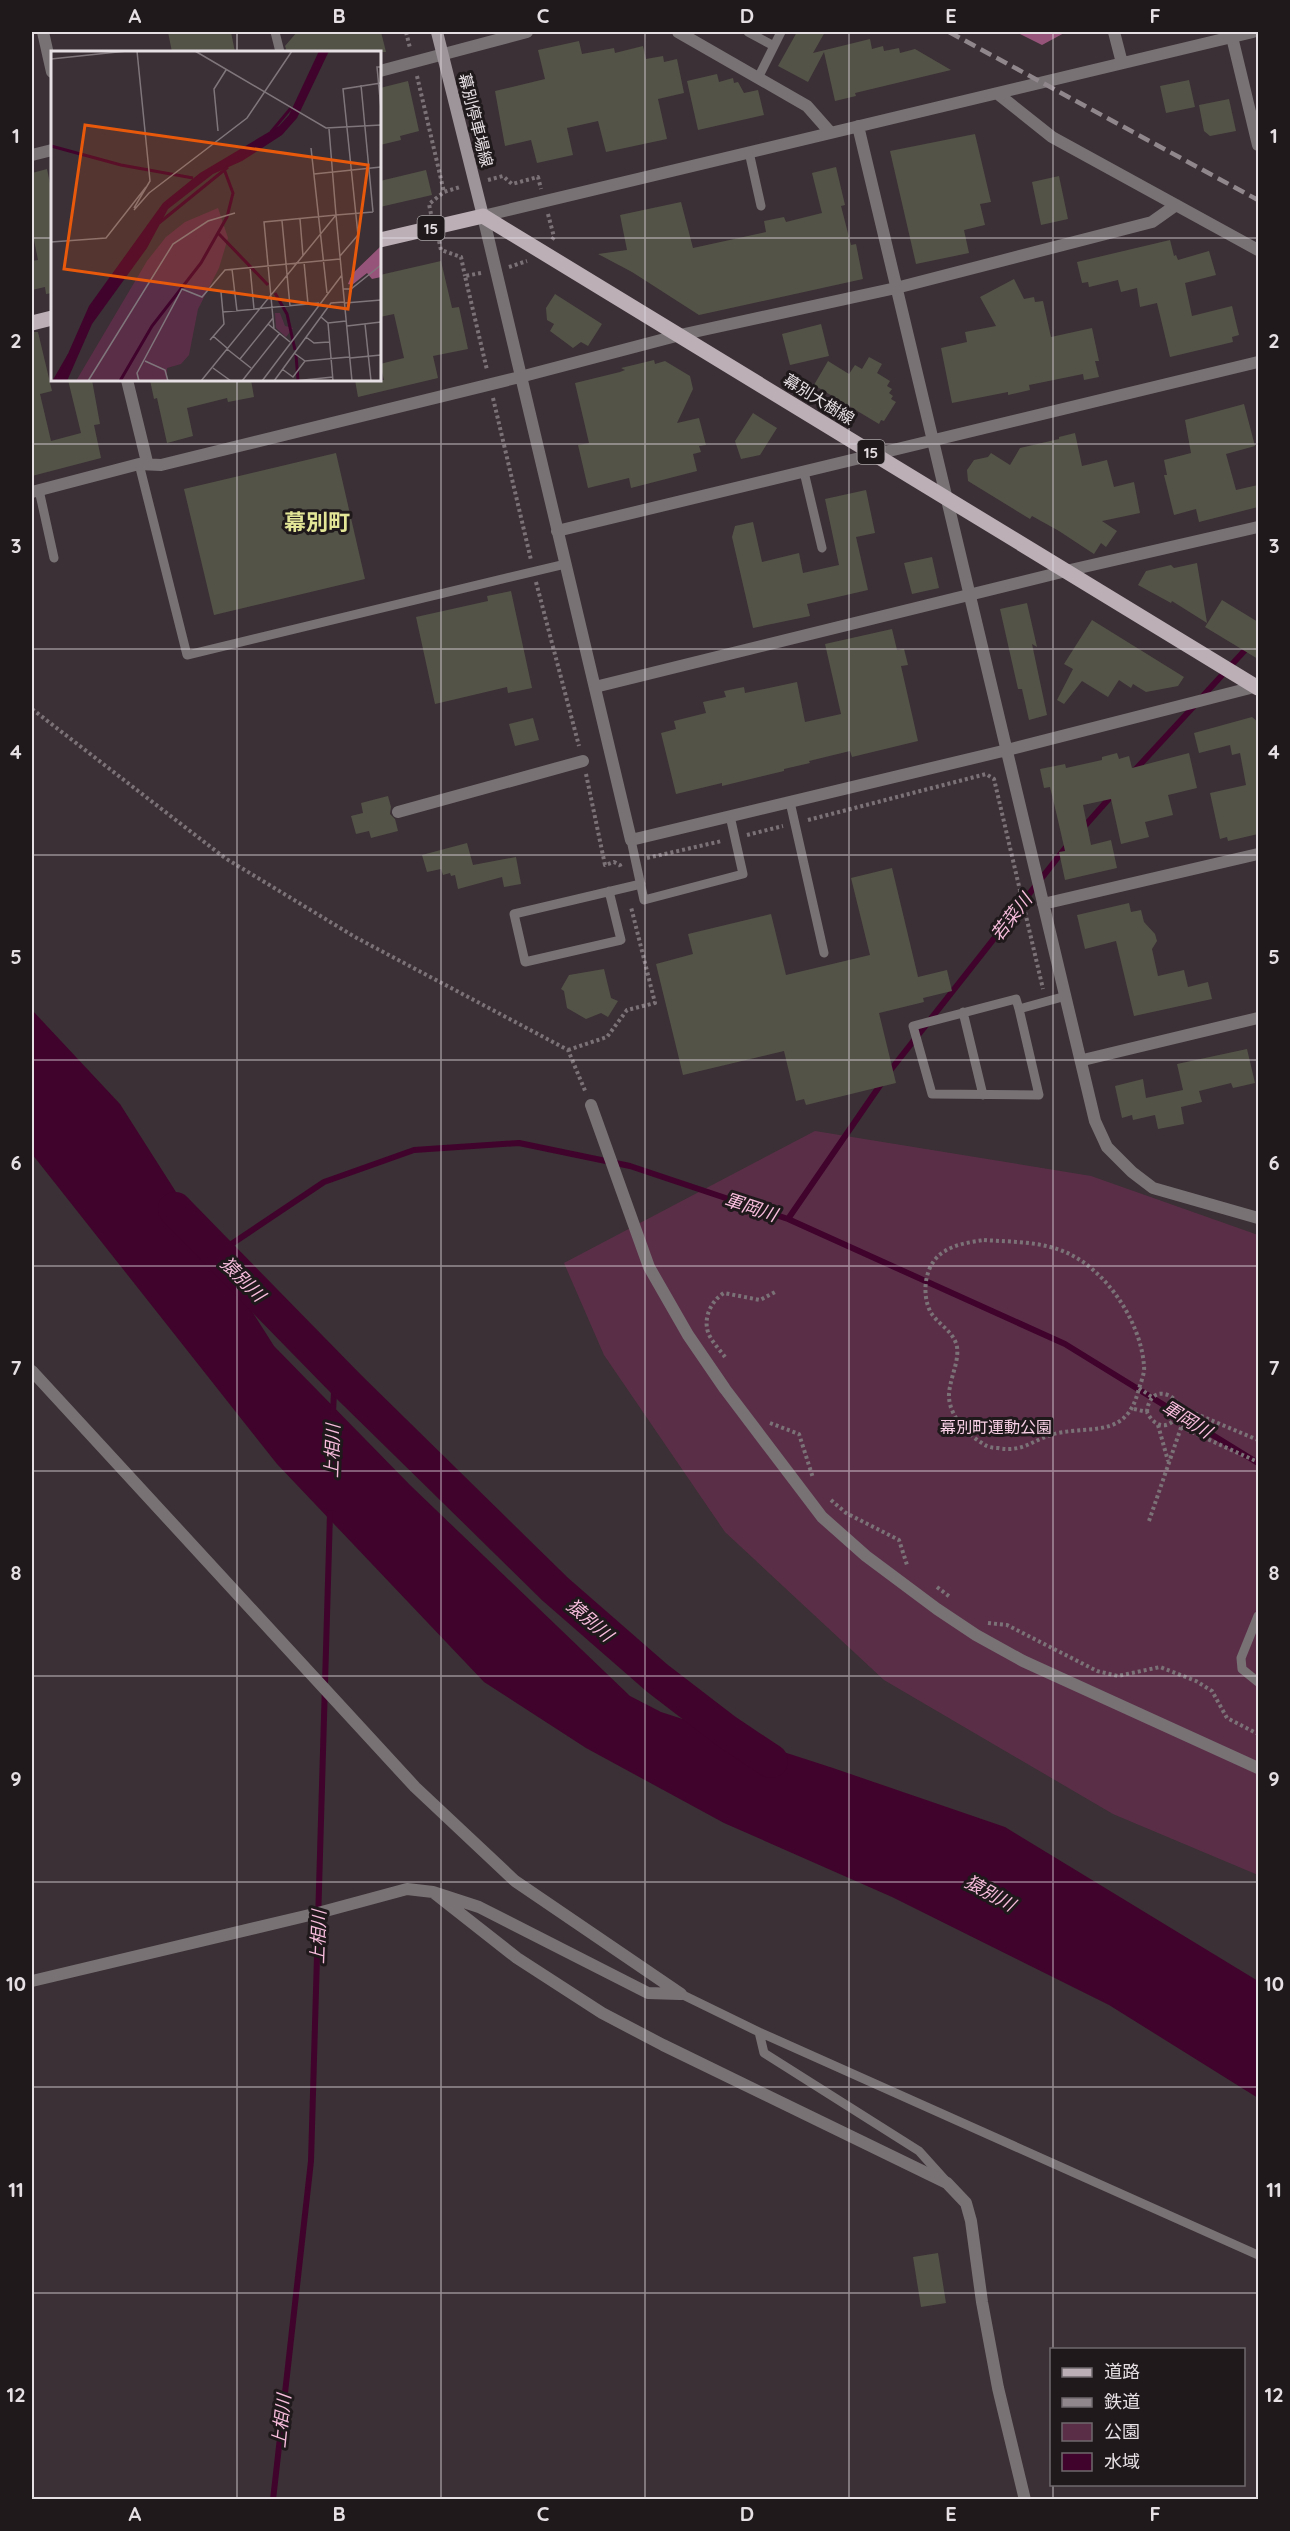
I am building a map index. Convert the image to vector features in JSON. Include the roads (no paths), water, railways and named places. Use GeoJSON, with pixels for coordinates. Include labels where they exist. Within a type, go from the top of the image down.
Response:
{"type":"FeatureCollection","features":[{"type":"Feature","properties":{"kind":"main road","name":"幕別停車場線"},"geometry":{"type":"LineString","coordinates":[[437,32],[483,216]]}},
{"type":"Feature","properties":{"kind":"main road","name":"15"},"geometry":{"type":"LineString","coordinates":[[381,240],[483,216]]}},
{"type":"Feature","properties":{"kind":"main road","name":"幕別大樹線"},"geometry":{"type":"LineString","coordinates":[[483,216],[1258,687]]}},
{"type":"Feature","properties":{"kind":"main road"},"geometry":{"type":"LineString","coordinates":[[32,323],[51,318]]}},
{"type":"Feature","properties":{"kind":"street"},"geometry":{"type":"LineString","coordinates":[[43,32],[51,68]]}},
{"type":"Feature","properties":{"kind":"street"},"geometry":{"type":"LineString","coordinates":[[381,71],[527,32]]}},
{"type":"Feature","properties":{"kind":"street"},"geometry":{"type":"LineString","coordinates":[[678,32],[807,106],[830,132]]}},
{"type":"Feature","properties":{"kind":"street"},"geometry":{"type":"LineString","coordinates":[[1114,32],[1122,63]]}},
{"type":"Feature","properties":{"kind":"street"},"geometry":{"type":"LineString","coordinates":[[1253,32],[483,216],[631,840],[1258,687]]}},
{"type":"Feature","properties":{"kind":"street"},"geometry":{"type":"LineString","coordinates":[[1237,34],[1258,145]]}},
{"type":"Feature","properties":{"kind":"street"},"geometry":{"type":"LineString","coordinates":[[998,94],[1052,137],[1258,250]]}},
{"type":"Feature","properties":{"kind":"street"},"geometry":{"type":"LineString","coordinates":[[858,126],[931,441],[1083,1060],[1095,1121],[1107,1147],[1132,1172],[1153,1188],[1258,1218]]}},
{"type":"Feature","properties":{"kind":"street"},"geometry":{"type":"LineString","coordinates":[[32,155],[51,150]]}},
{"type":"Feature","properties":{"kind":"street"},"geometry":{"type":"LineString","coordinates":[[35,491],[143,463],[160,465],[520,377],[680,335],[896,288],[1152,222],[1176,205]]}},
{"type":"Feature","properties":{"kind":"street"},"geometry":{"type":"LineString","coordinates":[[557,531],[1258,362]]}},
{"type":"Feature","properties":{"kind":"street"},"geometry":{"type":"LineString","coordinates":[[126,381],[143,463]]}},
{"type":"Feature","properties":{"kind":"street"},"geometry":{"type":"LineString","coordinates":[[595,687],[1066,571],[1258,527]]}},
{"type":"Feature","properties":{"kind":"street"},"geometry":{"type":"LineString","coordinates":[[398,812],[583,761]]}},
{"type":"Feature","properties":{"kind":"street"},"geometry":{"type":"LineString","coordinates":[[1043,904],[1258,854]]}},
{"type":"Feature","properties":{"kind":"street"},"geometry":{"type":"LineString","coordinates":[[1083,1060],[1258,1017]]}},
{"type":"Feature","properties":{"kind":"street"},"geometry":{"type":"LineString","coordinates":[[591,1105],[649,1267],[688,1335],[719,1380],[822,1516],[866,1556],[976,1635],[1023,1661],[1258,1768]]}},
{"type":"Feature","properties":{"kind":"street"},"geometry":{"type":"LineString","coordinates":[[32,1371],[415,1787],[515,1881],[681,1994]]}},
{"type":"Feature","properties":{"kind":"street"},"geometry":{"type":"LineString","coordinates":[[32,1981],[318,1913],[407,1889],[433,1892],[479,1907],[648,1993],[681,1994]]}},
{"type":"Feature","properties":{"kind":"street"},"geometry":{"type":"LineString","coordinates":[[433,1892],[517,1958],[602,2013],[947,2183],[966,2204],[971,2222],[982,2301],[998,2388],[1025,2499]]}},
{"type":"Feature","properties":{"kind":"lane"},"geometry":{"type":"LineString","coordinates":[[275,32],[280,51]]}},
{"type":"Feature","properties":{"kind":"lane"},"geometry":{"type":"LineString","coordinates":[[748,32],[774,46]]}},
{"type":"Feature","properties":{"kind":"lane"},"geometry":{"type":"LineString","coordinates":[[758,78],[781,32]]}},
{"type":"Feature","properties":{"kind":"lane"},"geometry":{"type":"LineString","coordinates":[[748,152],[761,206]]}},
{"type":"Feature","properties":{"kind":"lane"},"geometry":{"type":"LineString","coordinates":[[143,463],[187,655],[565,564]]}},
{"type":"Feature","properties":{"kind":"lane"},"geometry":{"type":"LineString","coordinates":[[804,472],[822,548]]}},
{"type":"Feature","properties":{"kind":"lane"},"geometry":{"type":"LineString","coordinates":[[35,491],[54,558]]}},
{"type":"Feature","properties":{"kind":"lane"},"geometry":{"type":"LineString","coordinates":[[790,802],[824,953]]}},
{"type":"Feature","properties":{"kind":"lane"},"geometry":{"type":"LineString","coordinates":[[631,840],[644,900],[743,874],[730,816]]}},
{"type":"Feature","properties":{"kind":"lane"},"geometry":{"type":"LineString","coordinates":[[609,891],[621,940],[525,962],[514,914],[609,891],[641,884]]}},
{"type":"Feature","properties":{"kind":"lane"},"geometry":{"type":"LineString","coordinates":[[1019,1009],[1066,996]]}},
{"type":"Feature","properties":{"kind":"lane"},"geometry":{"type":"LineString","coordinates":[[1016,999],[1039,1095],[932,1094],[913,1026],[963,1012],[1016,999]]}},
{"type":"Feature","properties":{"kind":"lane"},"geometry":{"type":"LineString","coordinates":[[963,1012],[983,1095]]}},
{"type":"Feature","properties":{"kind":"lane"},"geometry":{"type":"LineString","coordinates":[[1258,1617],[1241,1658],[1242,1669],[1258,1682]]}},
{"type":"Feature","properties":{"kind":"lane"},"geometry":{"type":"LineString","coordinates":[[681,1994],[759,2032],[1258,2255]]}},
{"type":"Feature","properties":{"kind":"lane"},"geometry":{"type":"LineString","coordinates":[[759,2032],[764,2053],[920,2151],[947,2183]]}},
{"type":"Feature","properties":{"kind":"water"},"geometry":{"type":"Polygon","coordinates":[[[32,1010],[120,1104],[274,1346],[410,1485],[630,1696],[661,1712],[1005,1827],[1258,1981],[1258,2098],[1109,2005],[892,1897],[724,1823],[586,1748],[484,1682],[277,1464],[32,1154],[32,1010]]]}},
{"type":"Feature","properties":{"kind":"waterway","name":"若菜川"},"geometry":{"type":"LineString","coordinates":[[1202,697],[1258,636]]}},
{"type":"Feature","properties":{"kind":"waterway","name":"若菜川"},"geometry":{"type":"LineString","coordinates":[[1135,770],[1195,705]]}},
{"type":"Feature","properties":{"kind":"waterway","name":"若菜川"},"geometry":{"type":"LineString","coordinates":[[1083,828],[1114,793]]}},
{"type":"Feature","properties":{"kind":"waterway","name":"若菜川"},"geometry":{"type":"LineString","coordinates":[[889,1072],[1070,842]]}},
{"type":"Feature","properties":{"kind":"waterway","name":"若菜川"},"geometry":{"type":"LineString","coordinates":[[788,1219],[883,1081]]}},
{"type":"Feature","properties":{"kind":"waterway","name":"軍岡川"},"geometry":{"type":"LineString","coordinates":[[218,1253],[324,1182],[414,1150],[519,1143],[630,1166],[788,1219],[1065,1344],[1258,1463]]}},
{"type":"Feature","properties":{"kind":"waterway","name":"猿別川"},"geometry":{"type":"LineString","coordinates":[[175,1209],[349,1387],[555,1589],[657,1678],[726,1731],[771,1761]]}},
{"type":"Feature","properties":{"kind":"waterway","name":"上相川"},"geometry":{"type":"LineString","coordinates":[[333,1412],[335,1373]]}},
{"type":"Feature","properties":{"kind":"waterway","name":"上相川"},"geometry":{"type":"LineString","coordinates":[[273,2500],[311,2161],[330,1513]]}},
{"type":"Feature","properties":{"kind":"railway"},"geometry":{"type":"LineString","coordinates":[[949,32],[1258,200]]}},
{"type":"Feature","properties":{"kind":"district","name":"幕別町"},"geometry":{"type":"Point","coordinates":[317,522]}},
{"type":"Feature","properties":{"kind":"park label","name":"幕別町運動公園"},"geometry":{"type":"Point","coordinates":[996,1427]}}]}
